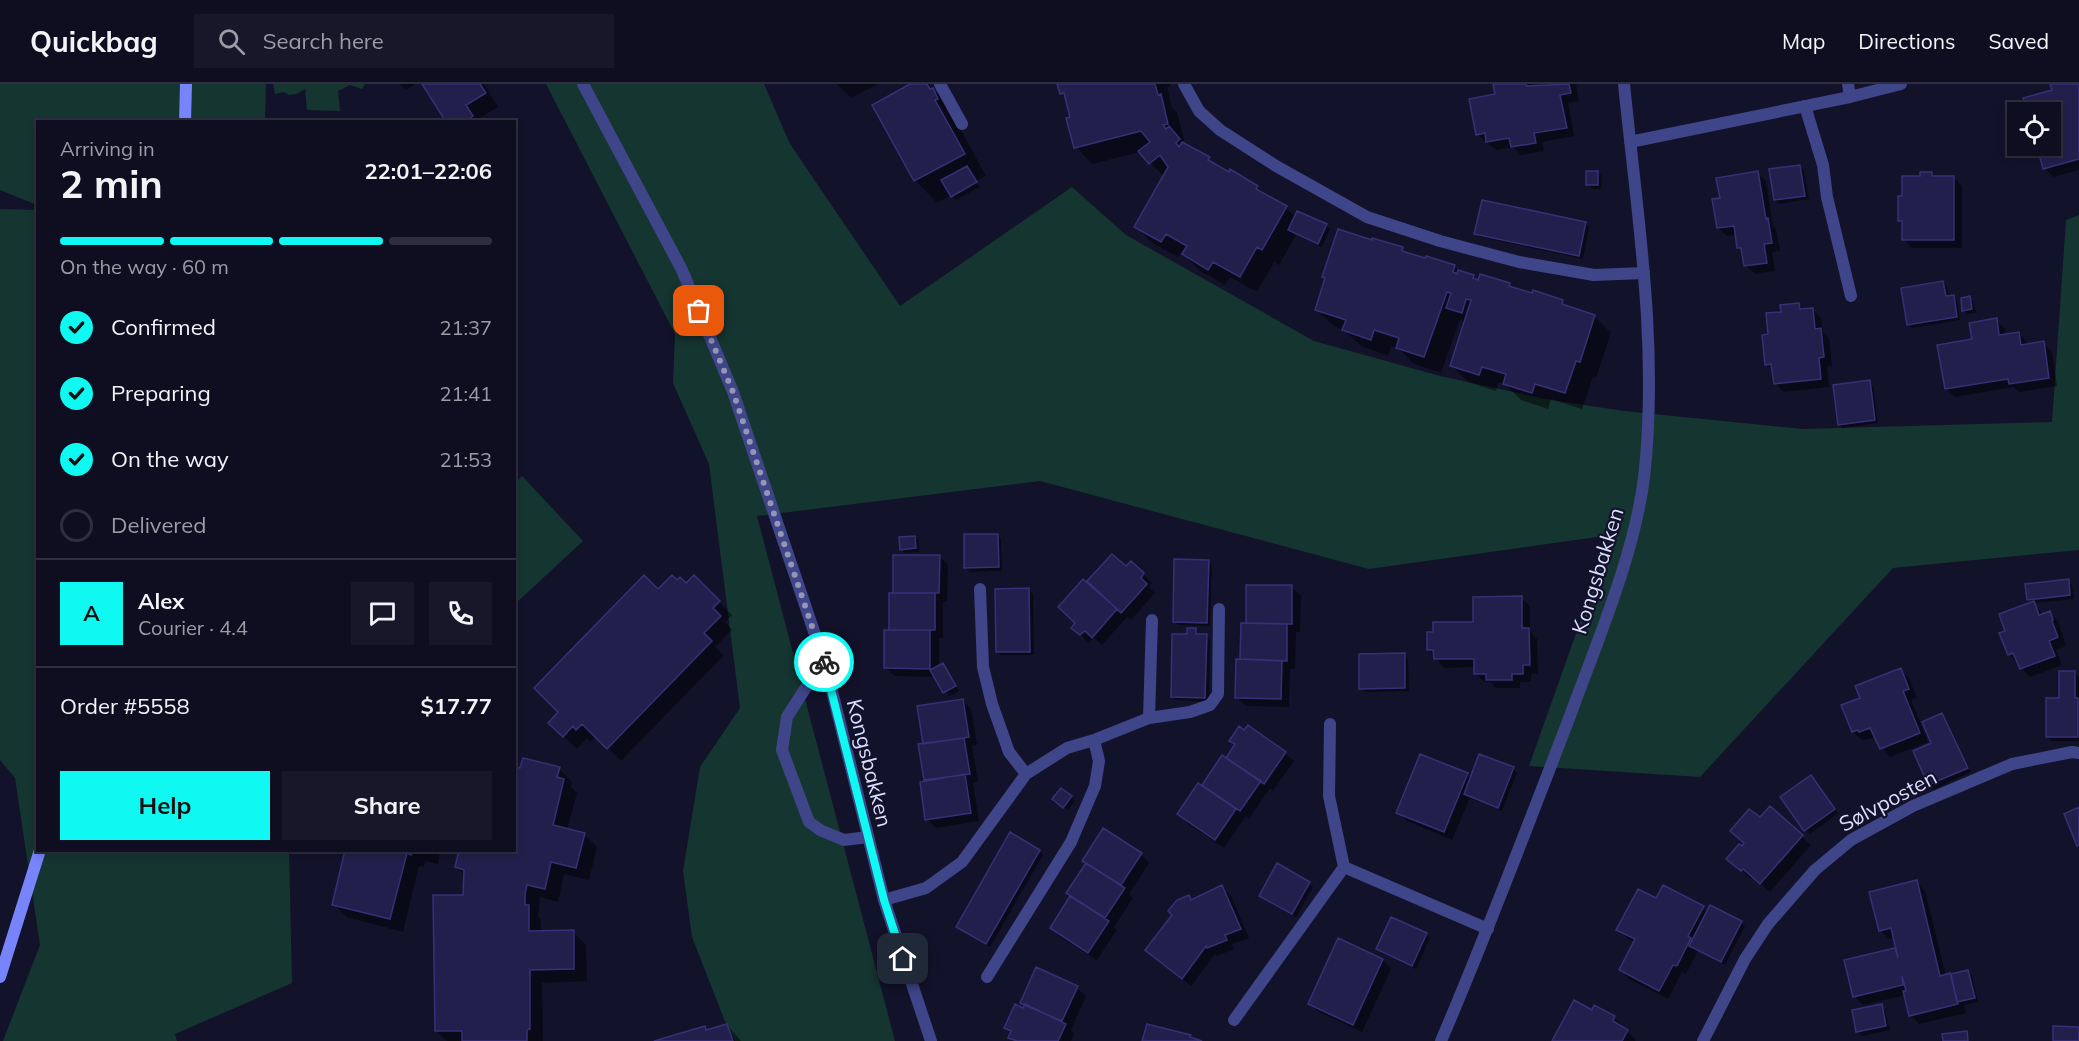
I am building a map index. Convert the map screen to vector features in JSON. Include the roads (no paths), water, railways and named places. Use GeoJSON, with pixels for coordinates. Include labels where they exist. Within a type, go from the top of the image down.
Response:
{"type":"FeatureCollection","features":[{"type":"Feature","properties":{"kind":"main road"},"geometry":{"type":"LineString","coordinates":[[185,120],[186,84]]}},
{"type":"Feature","properties":{"kind":"main road"},"geometry":{"type":"LineString","coordinates":[[0,977],[39,852]]}},
{"type":"Feature","properties":{"kind":"street","name":"Kongsbakken"},"geometry":{"type":"LineString","coordinates":[[583,84],[682,270],[733,392],[826,667],[884,900],[931,1041]]}},
{"type":"Feature","properties":{"kind":"street"},"geometry":{"type":"LineString","coordinates":[[940,84],[962,124]]}},
{"type":"Feature","properties":{"kind":"street"},"geometry":{"type":"LineString","coordinates":[[1184,84],[1199,111],[1220,130],[1276,166],[1367,217],[1440,241],[1519,262],[1594,275],[1644,273]]}},
{"type":"Feature","properties":{"kind":"street","name":"Kongsbakken"},"geometry":{"type":"LineString","coordinates":[[1441,1041],[1488,929],[1598,641],[1630,544],[1643,481],[1648,425],[1648,353],[1644,273],[1624,84]]}},
{"type":"Feature","properties":{"kind":"street"},"geometry":{"type":"LineString","coordinates":[[1630,142],[1805,106],[1849,90],[1901,84]]}},
{"type":"Feature","properties":{"kind":"street"},"geometry":{"type":"LineString","coordinates":[[1805,106],[1824,165],[1827,197],[1851,296]]}},
{"type":"Feature","properties":{"kind":"street"},"geometry":{"type":"LineString","coordinates":[[980,589],[982,667],[1009,752],[1026,774]]}},
{"type":"Feature","properties":{"kind":"street"},"geometry":{"type":"LineString","coordinates":[[884,900],[926,888],[962,862],[1026,774],[1067,748],[1095,740],[1149,718],[1190,712],[1210,705],[1218,694],[1219,609]]}},
{"type":"Feature","properties":{"kind":"street"},"geometry":{"type":"LineString","coordinates":[[1149,718],[1152,620]]}},
{"type":"Feature","properties":{"kind":"street"},"geometry":{"type":"LineString","coordinates":[[826,667],[810,681],[787,717],[782,750],[809,822],[820,830],[844,840],[868,837]]}},
{"type":"Feature","properties":{"kind":"street"},"geometry":{"type":"LineString","coordinates":[[1234,1020],[1344,867],[1329,796],[1330,724]]}},
{"type":"Feature","properties":{"kind":"street"},"geometry":{"type":"LineString","coordinates":[[987,977],[1071,842],[1095,786],[1099,761],[1095,740]]}},
{"type":"Feature","properties":{"kind":"street","name":"Sølvposten"},"geometry":{"type":"LineString","coordinates":[[1704,1041],[1745,959],[1768,924],[1815,870],[1851,840],[1912,806],[2012,764],[2072,752],[2079,753]]}},
{"type":"Feature","properties":{"kind":"street"},"geometry":{"type":"LineString","coordinates":[[1344,867],[1488,929]]}}]}
